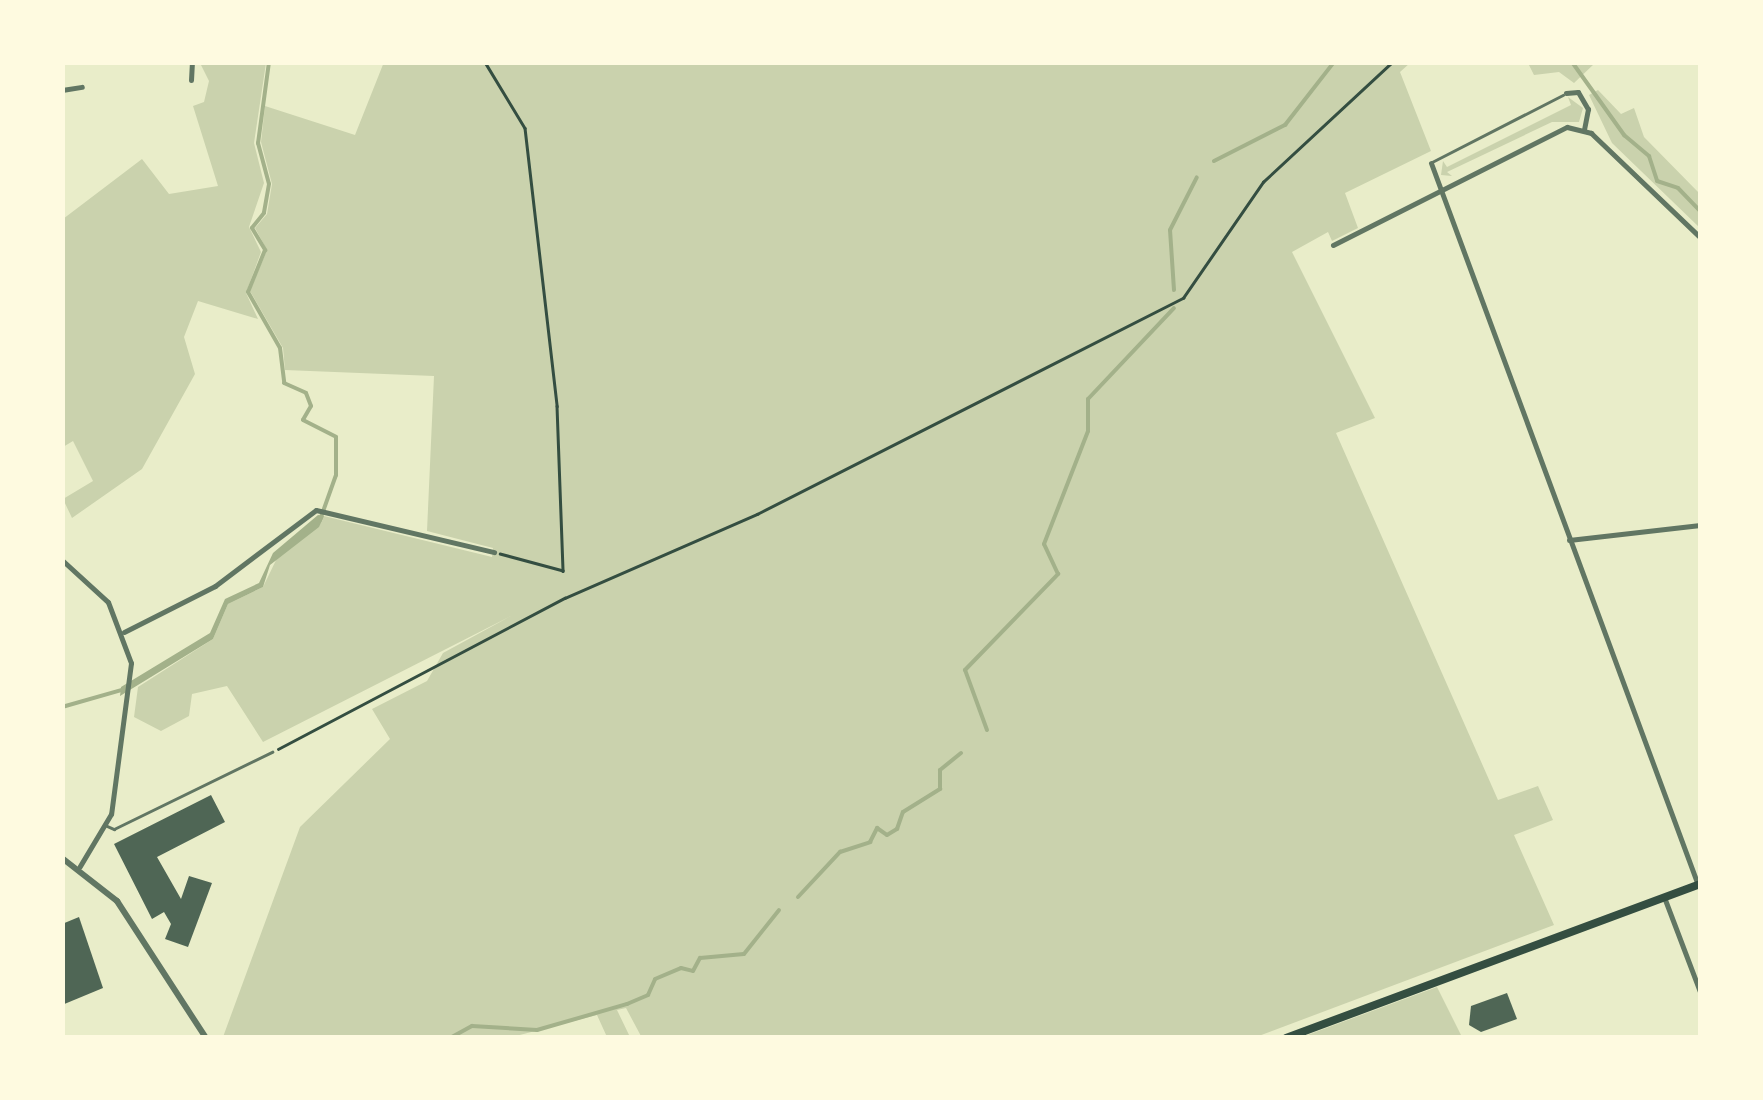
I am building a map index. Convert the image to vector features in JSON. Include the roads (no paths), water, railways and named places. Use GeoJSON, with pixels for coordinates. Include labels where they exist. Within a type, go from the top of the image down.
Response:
{"type":"FeatureCollection","features":[{"type":"Feature","properties":{"kind":"main road"},"geometry":{"type":"LineString","coordinates":[[1286,1038],[1700,884]]}},
{"type":"Feature","properties":{"kind":"street"},"geometry":{"type":"LineString","coordinates":[[191,80],[192,62]]}},
{"type":"Feature","properties":{"kind":"street"},"geometry":{"type":"LineString","coordinates":[[62,90],[82,86]]}},
{"type":"Feature","properties":{"kind":"street"},"geometry":{"type":"LineString","coordinates":[[1566,93],[1578,92],[1588,109],[1584,130]]}},
{"type":"Feature","properties":{"kind":"street"},"geometry":{"type":"LineString","coordinates":[[1334,244],[1557,128],[1584,130],[1700,237]]}},
{"type":"Feature","properties":{"kind":"street"},"geometry":{"type":"LineString","coordinates":[[1431,163],[1436,190],[1700,884]]}},
{"type":"Feature","properties":{"kind":"street"},"geometry":{"type":"LineString","coordinates":[[124,632],[214,586],[323,511],[494,552]]}},
{"type":"Feature","properties":{"kind":"street"},"geometry":{"type":"LineString","coordinates":[[1569,540],[1700,526]]}},
{"type":"Feature","properties":{"kind":"street"},"geometry":{"type":"LineString","coordinates":[[62,560],[101,592],[124,632],[130,679],[106,826],[80,866]]}},
{"type":"Feature","properties":{"kind":"street"},"geometry":{"type":"LineString","coordinates":[[62,858],[80,866],[117,901],[206,1038]]}},
{"type":"Feature","properties":{"kind":"street"},"geometry":{"type":"LineString","coordinates":[[1664,897],[1700,992]]}},
{"type":"Feature","properties":{"kind":"lane"},"geometry":{"type":"LineString","coordinates":[[1431,163],[1566,93]]}},
{"type":"Feature","properties":{"kind":"lane"},"geometry":{"type":"LineString","coordinates":[[106,826],[114,829],[272,752]]}},
{"type":"Feature","properties":{"kind":"waterway"},"geometry":{"type":"LineString","coordinates":[[269,62],[258,143],[269,184],[264,213],[252,228],[265,250],[248,292],[280,348],[284,383],[306,393],[311,406],[303,420],[336,437],[336,475],[320,520]]}},
{"type":"Feature","properties":{"kind":"waterway"},"geometry":{"type":"LineString","coordinates":[[1214,161],[1285,125],[1334,62]]}},
{"type":"Feature","properties":{"kind":"waterway"},"geometry":{"type":"LineString","coordinates":[[1572,62],[1624,135],[1649,156],[1657,181],[1678,188],[1700,211]]}},
{"type":"Feature","properties":{"kind":"waterway"},"geometry":{"type":"LineString","coordinates":[[1174,290],[1170,230],[1197,177]]}},
{"type":"Feature","properties":{"kind":"waterway"},"geometry":{"type":"LineString","coordinates":[[987,730],[965,670],[1058,574],[1044,544],[1088,431],[1088,399],[1174,308]]}},
{"type":"Feature","properties":{"kind":"waterway"},"geometry":{"type":"LineString","coordinates":[[62,707],[125,689]]}},
{"type":"Feature","properties":{"kind":"waterway"},"geometry":{"type":"LineString","coordinates":[[798,897],[840,852],[870,842],[877,828],[887,835],[897,829],[903,812],[940,789],[940,770],[961,753]]}},
{"type":"Feature","properties":{"kind":"waterway"},"geometry":{"type":"LineString","coordinates":[[450,1038],[472,1026],[537,1030],[627,1004],[648,995],[655,979],[681,968],[693,971],[700,958],[744,954],[779,910]]}}]}
